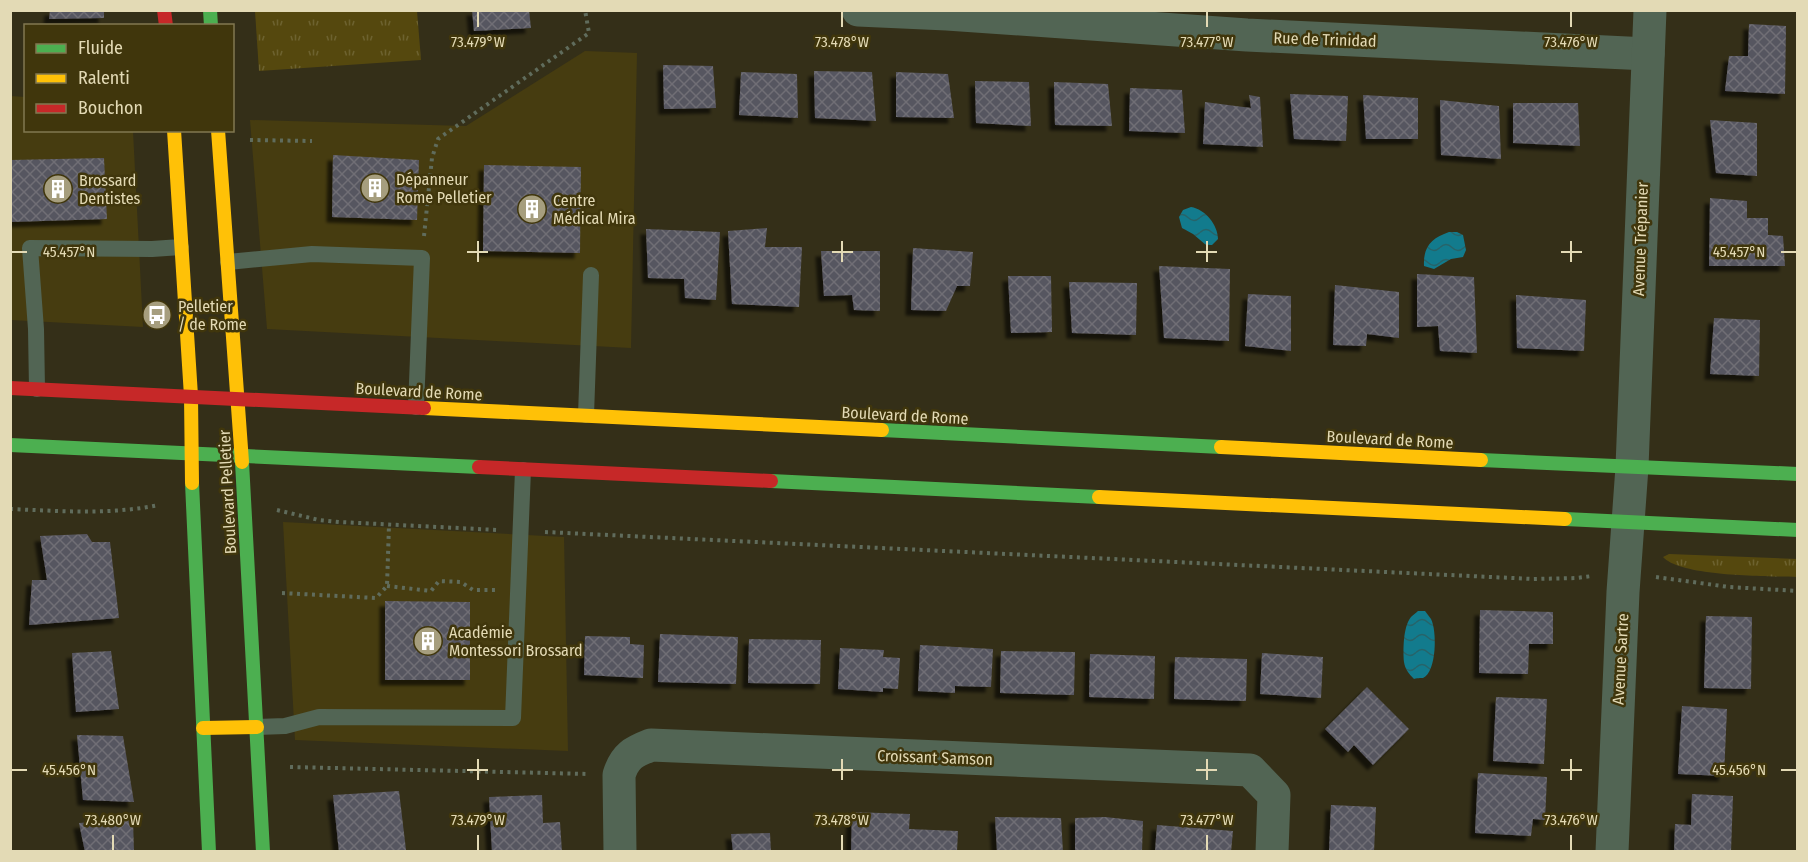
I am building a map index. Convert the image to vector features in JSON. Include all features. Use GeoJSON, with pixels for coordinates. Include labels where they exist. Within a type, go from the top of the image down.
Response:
{"type":"FeatureCollection","features":[{"type":"Feature","properties":{"kind":"main road","name":"Boulevard Pelletier"},"geometry":{"type":"LineString","coordinates":[[174,132],[191,396],[190,454],[209,852]]}},
{"type":"Feature","properties":{"kind":"main road","name":"Boulevard Pelletier"},"geometry":{"type":"LineString","coordinates":[[219,132],[242,457],[263,852]]}},
{"type":"Feature","properties":{"kind":"main road","name":"Boulevard de Rome"},"geometry":{"type":"LineString","coordinates":[[10,388],[1797,474]]}},
{"type":"Feature","properties":{"kind":"main road"},"geometry":{"type":"LineString","coordinates":[[10,445],[1797,530]]}},
{"type":"Feature","properties":{"kind":"main road"},"geometry":{"type":"LineString","coordinates":[[203,728],[257,727]]}},
{"type":"Feature","properties":{"kind":"street","name":"Rue de Trinidad"},"geometry":{"type":"LineString","coordinates":[[858,10],[947,12],[1248,35],[1648,54]]}},
{"type":"Feature","properties":{"kind":"street","name":"Avenue Trépanier"},"geometry":{"type":"LineString","coordinates":[[1632,467],[1650,10]]}},
{"type":"Feature","properties":{"kind":"street","name":"Avenue Sartre"},"geometry":{"type":"LineString","coordinates":[[1612,852],[1627,522],[1632,467]]}},
{"type":"Feature","properties":{"kind":"street","name":"Croissant Samson"},"geometry":{"type":"LineString","coordinates":[[620,852],[619,776],[622,766],[633,753],[651,745],[1250,770],[1274,795],[1272,852]]}},
{"type":"Feature","properties":{"kind":"lane"},"geometry":{"type":"LineString","coordinates":[[37,389],[36,330],[30,248],[152,249],[181,247]]}},
{"type":"Feature","properties":{"kind":"lane"},"geometry":{"type":"LineString","coordinates":[[228,262],[312,254],[422,258],[416,407]]}},
{"type":"Feature","properties":{"kind":"lane"},"geometry":{"type":"LineString","coordinates":[[586,416],[591,275]]}},
{"type":"Feature","properties":{"kind":"lane"},"geometry":{"type":"LineString","coordinates":[[257,727],[285,726],[319,717],[513,718],[523,470]]}},
{"type":"Feature","properties":{"kind":"path"},"geometry":{"type":"LineString","coordinates":[[422,258],[432,158],[438,139],[589,33],[585,10]]}},
{"type":"Feature","properties":{"kind":"path"},"geometry":{"type":"LineString","coordinates":[[252,140],[312,141]]}},
{"type":"Feature","properties":{"kind":"path"},"geometry":{"type":"LineString","coordinates":[[10,509],[102,512],[162,504]]}},
{"type":"Feature","properties":{"kind":"path"},"geometry":{"type":"LineString","coordinates":[[273,511],[278,509],[320,520],[496,530]]}},
{"type":"Feature","properties":{"kind":"path"},"geometry":{"type":"LineString","coordinates":[[278,593],[376,598],[387,586],[389,525]]}},
{"type":"Feature","properties":{"kind":"path"},"geometry":{"type":"LineString","coordinates":[[536,532],[1533,579],[1597,575]]}},
{"type":"Feature","properties":{"kind":"path"},"geometry":{"type":"LineString","coordinates":[[1659,578],[1729,587],[1797,591]]}},
{"type":"Feature","properties":{"kind":"path"},"geometry":{"type":"LineString","coordinates":[[387,586],[431,591],[439,581],[461,582],[472,590],[501,591]]}},
{"type":"Feature","properties":{"kind":"path"},"geometry":{"type":"LineString","coordinates":[[287,767],[590,774]]}},
{"type":"Feature","properties":{"kind":"shaded area"},"geometry":{"type":"Polygon","coordinates":[[[585,51],[637,53],[631,348],[267,329],[250,120],[466,126],[585,51]]]}},
{"type":"Feature","properties":{"kind":"shaded area"},"geometry":{"type":"Polygon","coordinates":[[[10,96],[24,97],[24,132],[133,132],[143,327],[11,320],[10,96]]]}},
{"type":"Feature","properties":{"kind":"shaded area"},"geometry":{"type":"Polygon","coordinates":[[[283,522],[564,537],[568,751],[295,740],[283,522]]]}},
{"type":"Feature","properties":{"kind":"green space"},"geometry":{"type":"Polygon","coordinates":[[[255,11],[417,11],[421,60],[259,71],[255,11]]]}},
{"type":"Feature","properties":{"kind":"green space"},"geometry":{"type":"Polygon","coordinates":[[[1669,554],[1797,559],[1797,577],[1706,572],[1673,564],[1663,557],[1669,554]]]}},
{"type":"Feature","properties":{"kind":"water"},"geometry":{"type":"Polygon","coordinates":[[[1191,207],[1206,214],[1216,228],[1218,239],[1212,245],[1206,245],[1182,228],[1179,217],[1183,210],[1191,207]]]}},
{"type":"Feature","properties":{"kind":"water"},"geometry":{"type":"Polygon","coordinates":[[[1449,232],[1463,235],[1466,250],[1463,257],[1451,259],[1434,269],[1424,266],[1427,248],[1433,240],[1449,232]]]}},
{"type":"Feature","properties":{"kind":"water"},"geometry":{"type":"Polygon","coordinates":[[[1418,611],[1425,611],[1431,619],[1434,650],[1428,674],[1423,678],[1414,679],[1405,665],[1404,645],[1408,621],[1418,611]]]}},
{"type":"Feature","properties":{"kind":"building"},"geometry":{"type":"Polygon","coordinates":[[[50,10],[104,10],[104,18],[49,19],[50,10]]]}},
{"type":"Feature","properties":{"kind":"building"},"geometry":{"type":"Polygon","coordinates":[[[472,10],[529,10],[531,28],[474,31],[472,10]]]}},
{"type":"Feature","properties":{"kind":"building"},"geometry":{"type":"Polygon","coordinates":[[[1749,24],[1786,26],[1785,94],[1725,91],[1729,56],[1748,56],[1749,24]]]}},
{"type":"Feature","properties":{"kind":"building"},"geometry":{"type":"Polygon","coordinates":[[[663,65],[713,66],[716,108],[664,109],[663,65]]]}},
{"type":"Feature","properties":{"kind":"building"},"geometry":{"type":"Polygon","coordinates":[[[814,71],[872,72],[876,121],[815,118],[814,71]]]}},
{"type":"Feature","properties":{"kind":"building"},"geometry":{"type":"Polygon","coordinates":[[[741,72],[797,74],[798,118],[739,115],[741,72]]]}},
{"type":"Feature","properties":{"kind":"building"},"geometry":{"type":"Polygon","coordinates":[[[896,72],[948,74],[954,118],[896,117],[896,72]]]}},
{"type":"Feature","properties":{"kind":"building"},"geometry":{"type":"Polygon","coordinates":[[[975,81],[1029,82],[1031,126],[976,123],[975,81]]]}},
{"type":"Feature","properties":{"kind":"building"},"geometry":{"type":"Polygon","coordinates":[[[1054,82],[1108,84],[1112,126],[1055,125],[1054,82]]]}},
{"type":"Feature","properties":{"kind":"building"},"geometry":{"type":"Polygon","coordinates":[[[1130,88],[1182,90],[1185,133],[1129,131],[1130,88]]]}},
{"type":"Feature","properties":{"kind":"building"},"geometry":{"type":"Polygon","coordinates":[[[1290,94],[1348,96],[1346,141],[1294,139],[1290,94]]]}},
{"type":"Feature","properties":{"kind":"building"},"geometry":{"type":"Polygon","coordinates":[[[1249,95],[1260,97],[1263,147],[1203,144],[1205,102],[1251,108],[1249,95]]]}},
{"type":"Feature","properties":{"kind":"building"},"geometry":{"type":"Polygon","coordinates":[[[1363,95],[1418,98],[1418,139],[1366,139],[1363,95]]]}},
{"type":"Feature","properties":{"kind":"building"},"geometry":{"type":"Polygon","coordinates":[[[1440,100],[1499,106],[1501,159],[1441,155],[1440,100]]]}},
{"type":"Feature","properties":{"kind":"building"},"geometry":{"type":"Polygon","coordinates":[[[1513,103],[1578,103],[1580,146],[1513,143],[1513,103]]]}},
{"type":"Feature","properties":{"kind":"building"},"geometry":{"type":"Polygon","coordinates":[[[1710,120],[1757,123],[1757,176],[1716,173],[1710,120]]]}},
{"type":"Feature","properties":{"kind":"building","name":"Dépanneur Rome Pelletier"},"geometry":{"type":"Polygon","coordinates":[[[333,155],[419,160],[417,220],[332,217],[333,155]]]}},
{"type":"Feature","properties":{"kind":"building","name":"Brossard Dentistes"},"geometry":{"type":"Polygon","coordinates":[[[104,158],[107,219],[10,222],[10,160],[104,158]]]}},
{"type":"Feature","properties":{"kind":"building","name":"Centre Médical Mira"},"geometry":{"type":"Polygon","coordinates":[[[484,165],[581,167],[580,253],[483,251],[484,165]]]}},
{"type":"Feature","properties":{"kind":"building"},"geometry":{"type":"Polygon","coordinates":[[[1710,198],[1747,201],[1747,218],[1768,218],[1768,235],[1783,236],[1785,266],[1709,266],[1710,198]]]}},
{"type":"Feature","properties":{"kind":"building"},"geometry":{"type":"Polygon","coordinates":[[[767,228],[765,247],[802,247],[799,307],[732,304],[728,231],[767,228]]]}},
{"type":"Feature","properties":{"kind":"building"},"geometry":{"type":"Polygon","coordinates":[[[646,229],[720,232],[716,300],[685,298],[684,279],[648,278],[646,229]]]}},
{"type":"Feature","properties":{"kind":"building"},"geometry":{"type":"Polygon","coordinates":[[[913,248],[973,252],[970,286],[957,286],[946,311],[911,310],[913,248]]]}},
{"type":"Feature","properties":{"kind":"building"},"geometry":{"type":"Polygon","coordinates":[[[821,251],[880,251],[880,311],[854,310],[852,295],[824,296],[821,251]]]}},
{"type":"Feature","properties":{"kind":"building"},"geometry":{"type":"Polygon","coordinates":[[[1159,266],[1230,269],[1229,341],[1164,338],[1159,266]]]}},
{"type":"Feature","properties":{"kind":"building"},"geometry":{"type":"Polygon","coordinates":[[[1417,274],[1474,277],[1477,353],[1440,351],[1438,326],[1417,327],[1417,274]]]}},
{"type":"Feature","properties":{"kind":"building"},"geometry":{"type":"Polygon","coordinates":[[[1008,276],[1051,276],[1052,332],[1011,333],[1008,276]]]}},
{"type":"Feature","properties":{"kind":"building"},"geometry":{"type":"Polygon","coordinates":[[[1069,282],[1137,283],[1136,335],[1072,333],[1069,282]]]}},
{"type":"Feature","properties":{"kind":"building"},"geometry":{"type":"Polygon","coordinates":[[[1335,285],[1399,292],[1399,338],[1367,334],[1366,346],[1333,345],[1335,285]]]}},
{"type":"Feature","properties":{"kind":"building"},"geometry":{"type":"Polygon","coordinates":[[[1248,294],[1291,296],[1291,351],[1245,346],[1248,294]]]}},
{"type":"Feature","properties":{"kind":"building"},"geometry":{"type":"Polygon","coordinates":[[[1516,295],[1586,300],[1584,351],[1517,348],[1516,295]]]}},
{"type":"Feature","properties":{"kind":"building"},"geometry":{"type":"Polygon","coordinates":[[[1714,318],[1760,320],[1759,376],[1710,374],[1714,318]]]}},
{"type":"Feature","properties":{"kind":"building"},"geometry":{"type":"Polygon","coordinates":[[[87,534],[92,542],[110,542],[119,618],[29,625],[32,580],[47,580],[40,536],[87,534]]]}},
{"type":"Feature","properties":{"kind":"building","name":"Académie Montessori Brossard"},"geometry":{"type":"Polygon","coordinates":[[[385,601],[470,602],[470,680],[385,680],[385,601]]]}},
{"type":"Feature","properties":{"kind":"building"},"geometry":{"type":"Polygon","coordinates":[[[1480,610],[1553,612],[1553,644],[1529,644],[1528,674],[1479,673],[1480,610]]]}},
{"type":"Feature","properties":{"kind":"building"},"geometry":{"type":"Polygon","coordinates":[[[1706,616],[1752,617],[1751,689],[1704,688],[1706,616]]]}},
{"type":"Feature","properties":{"kind":"building"},"geometry":{"type":"Polygon","coordinates":[[[660,634],[738,637],[736,684],[658,682],[660,634]]]}},
{"type":"Feature","properties":{"kind":"building"},"geometry":{"type":"Polygon","coordinates":[[[585,636],[630,637],[630,644],[644,645],[643,678],[584,675],[585,636]]]}},
{"type":"Feature","properties":{"kind":"building"},"geometry":{"type":"Polygon","coordinates":[[[749,639],[821,640],[820,684],[748,683],[749,639]]]}},
{"type":"Feature","properties":{"kind":"building"},"geometry":{"type":"Polygon","coordinates":[[[920,645],[993,649],[991,687],[955,686],[955,693],[918,691],[920,645]]]}},
{"type":"Feature","properties":{"kind":"building"},"geometry":{"type":"Polygon","coordinates":[[[840,648],[884,650],[883,657],[900,658],[898,689],[883,688],[883,692],[838,689],[840,648]]]}},
{"type":"Feature","properties":{"kind":"building"},"geometry":{"type":"Polygon","coordinates":[[[111,651],[119,709],[76,712],[72,653],[111,651]]]}},
{"type":"Feature","properties":{"kind":"building"},"geometry":{"type":"Polygon","coordinates":[[[1001,651],[1075,652],[1074,695],[1000,693],[1001,651]]]}},
{"type":"Feature","properties":{"kind":"building"},"geometry":{"type":"Polygon","coordinates":[[[1262,653],[1323,657],[1321,698],[1260,694],[1262,653]]]}},
{"type":"Feature","properties":{"kind":"building"},"geometry":{"type":"Polygon","coordinates":[[[1090,654],[1155,656],[1154,699],[1089,697],[1090,654]]]}},
{"type":"Feature","properties":{"kind":"building"},"geometry":{"type":"Polygon","coordinates":[[[1175,657],[1247,659],[1246,701],[1174,699],[1175,657]]]}},
{"type":"Feature","properties":{"kind":"building"},"geometry":{"type":"Polygon","coordinates":[[[1367,687],[1409,729],[1373,765],[1354,745],[1348,752],[1325,729],[1367,687]]]}},
{"type":"Feature","properties":{"kind":"building"},"geometry":{"type":"Polygon","coordinates":[[[1496,697],[1547,699],[1544,764],[1493,761],[1496,697]]]}},
{"type":"Feature","properties":{"kind":"building"},"geometry":{"type":"Polygon","coordinates":[[[1682,706],[1727,709],[1724,776],[1678,774],[1682,706]]]}},
{"type":"Feature","properties":{"kind":"building"},"geometry":{"type":"Polygon","coordinates":[[[77,735],[123,736],[134,802],[83,800],[77,735]]]}},
{"type":"Feature","properties":{"kind":"building"},"geometry":{"type":"Polygon","coordinates":[[[1478,773],[1547,777],[1545,820],[1533,819],[1531,836],[1475,833],[1478,773]]]}},
{"type":"Feature","properties":{"kind":"building"},"geometry":{"type":"Polygon","coordinates":[[[399,791],[406,850],[339,852],[333,795],[399,791]]]}},
{"type":"Feature","properties":{"kind":"building"},"geometry":{"type":"Polygon","coordinates":[[[1692,794],[1733,796],[1731,852],[1674,852],[1675,824],[1691,825],[1692,794]]]}},
{"type":"Feature","properties":{"kind":"building"},"geometry":{"type":"Polygon","coordinates":[[[542,795],[543,823],[560,822],[562,852],[492,852],[489,797],[542,795]]]}},
{"type":"Feature","properties":{"kind":"building"},"geometry":{"type":"Polygon","coordinates":[[[1331,805],[1376,807],[1374,852],[1329,852],[1331,805]]]}},
{"type":"Feature","properties":{"kind":"building"},"geometry":{"type":"Polygon","coordinates":[[[852,812],[910,814],[909,829],[958,831],[957,852],[851,852],[852,812]]]}},
{"type":"Feature","properties":{"kind":"building"},"geometry":{"type":"Polygon","coordinates":[[[995,817],[1061,818],[1063,852],[997,852],[995,817]]]}},
{"type":"Feature","properties":{"kind":"building"},"geometry":{"type":"Polygon","coordinates":[[[1105,817],[1143,821],[1142,852],[1075,852],[1075,818],[1105,817]]]}},
{"type":"Feature","properties":{"kind":"building"},"geometry":{"type":"Polygon","coordinates":[[[133,819],[134,852],[85,852],[79,823],[133,819]]]}},
{"type":"Feature","properties":{"kind":"building"},"geometry":{"type":"Polygon","coordinates":[[[1157,825],[1233,831],[1231,852],[1155,852],[1157,825]]]}},
{"type":"Feature","properties":{"kind":"building"},"geometry":{"type":"Polygon","coordinates":[[[770,833],[771,852],[733,852],[731,834],[770,833]]]}},
{"type":"Feature","properties":{"kind":"traffic: fast"},"geometry":{"type":"LineString","coordinates":[[210,10],[211,24]]}},
{"type":"Feature","properties":{"kind":"traffic: fast"},"geometry":{"type":"LineString","coordinates":[[882,430],[1221,447]]}},
{"type":"Feature","properties":{"kind":"traffic: fast"},"geometry":{"type":"LineString","coordinates":[[10,445],[479,467]]}},
{"type":"Feature","properties":{"kind":"traffic: fast"},"geometry":{"type":"LineString","coordinates":[[1481,460],[1798,474]]}},
{"type":"Feature","properties":{"kind":"traffic: fast"},"geometry":{"type":"LineString","coordinates":[[242,462],[263,852]]}},
{"type":"Feature","properties":{"kind":"traffic: fast"},"geometry":{"type":"LineString","coordinates":[[771,481],[1099,497]]}},
{"type":"Feature","properties":{"kind":"traffic: fast"},"geometry":{"type":"LineString","coordinates":[[192,483],[209,852]]}},
{"type":"Feature","properties":{"kind":"traffic: fast"},"geometry":{"type":"LineString","coordinates":[[1565,519],[1798,530]]}},
{"type":"Feature","properties":{"kind":"traffic: slow"},"geometry":{"type":"LineString","coordinates":[[174,132],[191,396],[192,483]]}},
{"type":"Feature","properties":{"kind":"traffic: slow"},"geometry":{"type":"LineString","coordinates":[[218,132],[242,462]]}},
{"type":"Feature","properties":{"kind":"traffic: slow"},"geometry":{"type":"LineString","coordinates":[[424,408],[882,430]]}},
{"type":"Feature","properties":{"kind":"traffic: slow"},"geometry":{"type":"LineString","coordinates":[[1221,447],[1481,460]]}},
{"type":"Feature","properties":{"kind":"traffic: slow"},"geometry":{"type":"LineString","coordinates":[[1099,497],[1565,519]]}},
{"type":"Feature","properties":{"kind":"traffic: slow"},"geometry":{"type":"LineString","coordinates":[[203,728],[257,727]]}},
{"type":"Feature","properties":{"kind":"traffic: jam"},"geometry":{"type":"LineString","coordinates":[[164,10],[166,24]]}},
{"type":"Feature","properties":{"kind":"traffic: jam"},"geometry":{"type":"LineString","coordinates":[[10,388],[424,408]]}},
{"type":"Feature","properties":{"kind":"traffic: jam"},"geometry":{"type":"LineString","coordinates":[[479,467],[771,481]]}},
{"type":"Feature","properties":{"kind":"place","name":"Dépanneur Rome Pelletier"},"geometry":{"type":"Point","coordinates":[375,188]}},
{"type":"Feature","properties":{"kind":"place","name":"Brossard Dentistes"},"geometry":{"type":"Point","coordinates":[58,189]}},
{"type":"Feature","properties":{"kind":"place","name":"Centre Médical Mira"},"geometry":{"type":"Point","coordinates":[532,209]}},
{"type":"Feature","properties":{"kind":"place","name":"Pelletier / de Rome"},"geometry":{"type":"Point","coordinates":[157,315]}},
{"type":"Feature","properties":{"kind":"place","name":"Académie Montessori Brossard"},"geometry":{"type":"Point","coordinates":[428,641]}}]}
